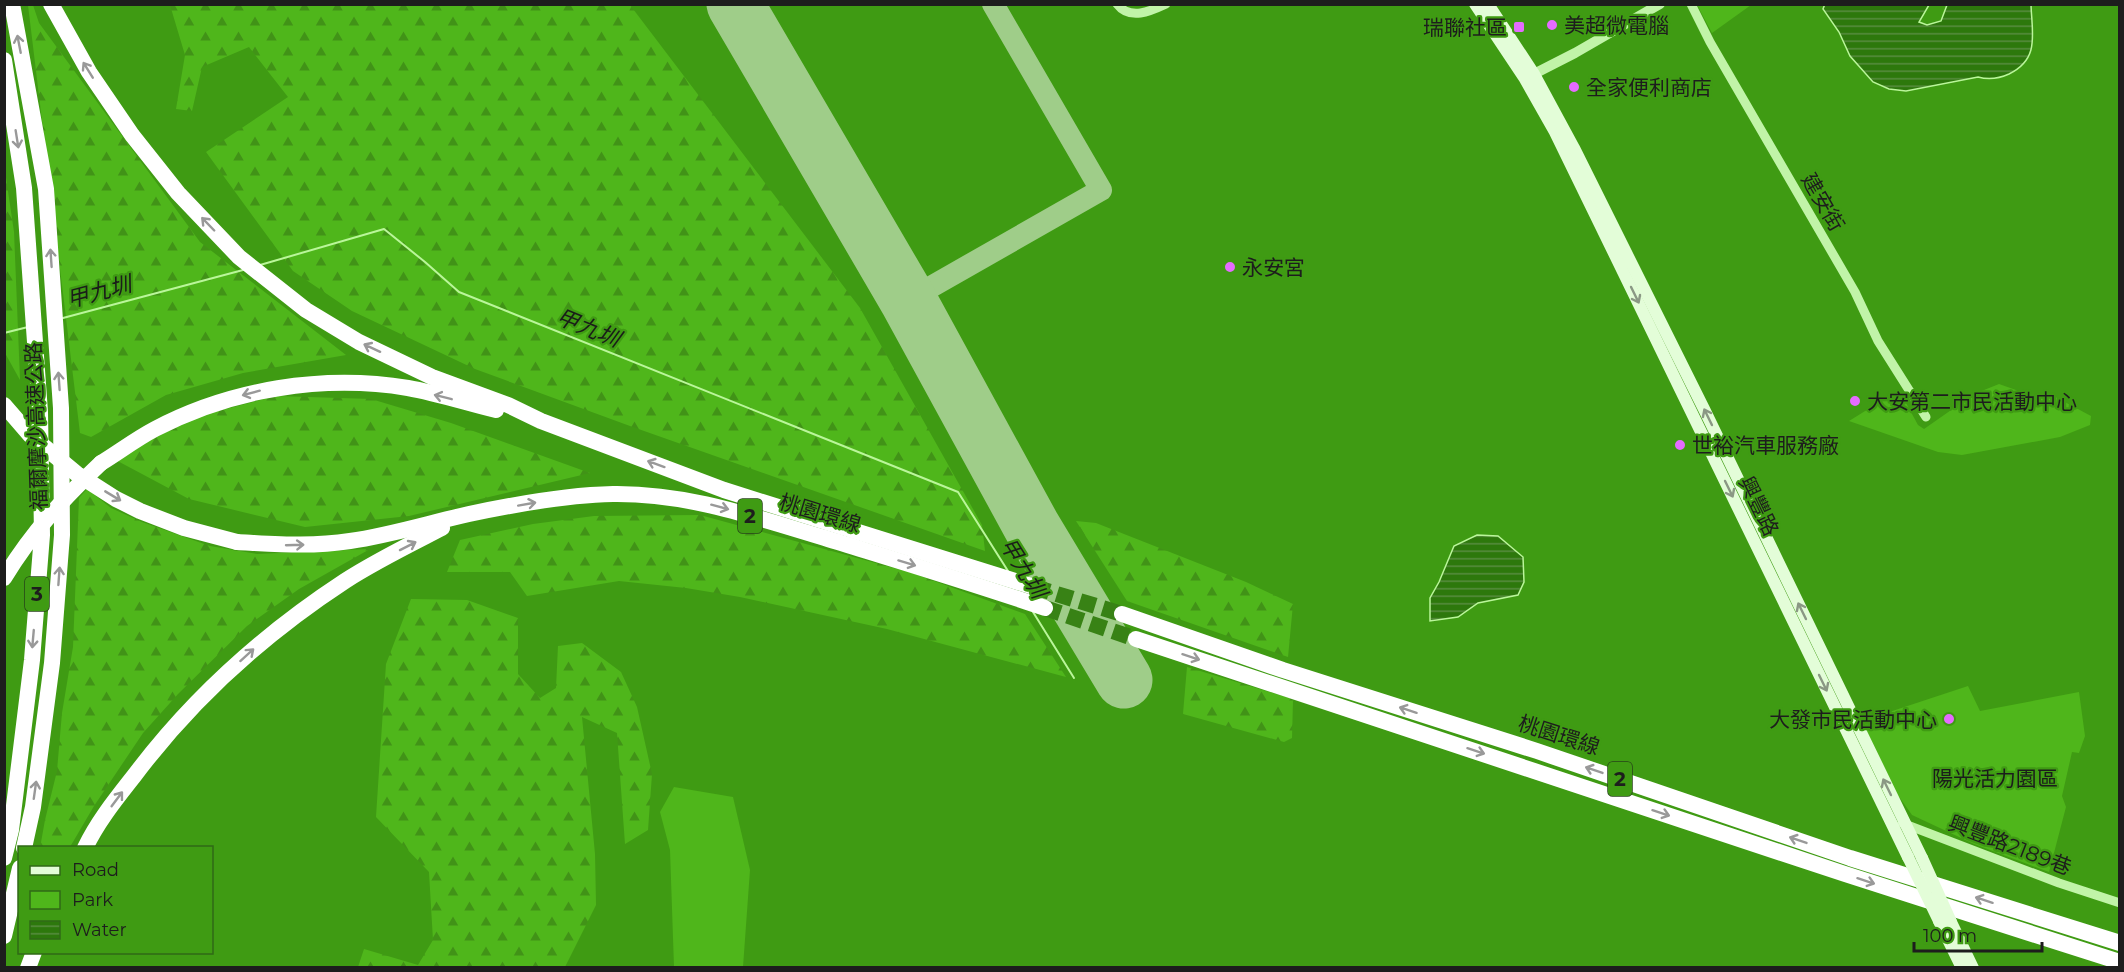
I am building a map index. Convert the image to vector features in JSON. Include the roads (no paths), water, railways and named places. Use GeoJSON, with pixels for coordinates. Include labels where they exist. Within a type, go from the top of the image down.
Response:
{"type":"FeatureCollection","features":[{"type":"Feature","properties":{"kind":"highway","name":"福爾摩沙高速公路"},"geometry":{"type":"LineString","coordinates":[[12,4],[46,189],[61,408],[62,535],[52,663],[33,807],[24,846]]}},
{"type":"Feature","properties":{"kind":"highway"},"geometry":{"type":"LineString","coordinates":[[51,4],[89,72],[132,135],[178,193],[239,257],[306,310],[359,342],[432,377],[508,405],[541,421]]}},
{"type":"Feature","properties":{"kind":"highway","name":"福爾摩沙高速公路"},"geometry":{"type":"LineString","coordinates":[[4,60],[24,188],[40,412],[42,535],[32,660],[11,830],[4,858]]}},
{"type":"Feature","properties":{"kind":"highway"},"geometry":{"type":"LineString","coordinates":[[4,578],[22,548],[58,504],[101,463],[155,429],[221,401],[263,390],[312,384],[360,383],[408,388],[541,421]]}},
{"type":"Feature","properties":{"kind":"highway"},"geometry":{"type":"LineString","coordinates":[[4,405],[30,435],[77,474],[116,499],[140,512],[184,528],[237,542],[292,546],[349,541],[407,530],[469,514]]}},
{"type":"Feature","properties":{"kind":"highway","name":"桃園環線"},"geometry":{"type":"LineString","coordinates":[[469,514],[557,499],[614,494],[688,499],[1027,594],[724,490],[541,421]]}},
{"type":"Feature","properties":{"kind":"highway"},"geometry":{"type":"LineString","coordinates":[[86,846],[96,826],[159,743],[200,698],[257,646],[345,582],[385,558],[469,514]]}},
{"type":"Feature","properties":{"kind":"highway","name":"桃園環線"},"geometry":{"type":"LineString","coordinates":[[1122,614],[1283,670],[1537,751],[1850,858],[2120,943]]}},
{"type":"Feature","properties":{"kind":"highway","name":"桃園環線"},"geometry":{"type":"LineString","coordinates":[[1136,639],[1845,874],[2120,962]]}},
{"type":"Feature","properties":{"kind":"highway"},"geometry":{"type":"LineString","coordinates":[[4,936],[18,876]]}},
{"type":"Feature","properties":{"kind":"main road","name":"興豐路"},"geometry":{"type":"LineString","coordinates":[[1475,4],[1529,76],[1908,857],[1973,968]]}},
{"type":"Feature","properties":{"kind":"main road","name":"興豐路"},"geometry":{"type":"LineString","coordinates":[[1488,4],[1574,148],[1699,399],[1922,858],[1962,968]]}},
{"type":"Feature","properties":{"kind":"street"},"geometry":{"type":"LineString","coordinates":[[1117,4],[1119,8],[1132,15],[1166,4]]}},
{"type":"Feature","properties":{"kind":"street"},"geometry":{"type":"LineString","coordinates":[[1529,76],[1575,53],[1660,4]]}},
{"type":"Feature","properties":{"kind":"street","name":"建安街"},"geometry":{"type":"LineString","coordinates":[[1691,4],[1710,42],[1855,292],[1878,341],[1926,417]]}},
{"type":"Feature","properties":{"kind":"street","name":"興豐路2189巷"},"geometry":{"type":"LineString","coordinates":[[1889,818],[2059,883],[2120,903]]}},
{"type":"Feature","properties":{"kind":"water"},"geometry":{"type":"Polygon","coordinates":[[[1825,4],[1929,5],[1919,22],[1927,25],[1941,21],[1947,5],[2031,5],[2032,45],[2026,61],[2019,68],[2001,77],[1990,79],[1978,77],[1906,91],[1889,89],[1873,82],[1850,56],[1839,32],[1823,9],[1825,4]]]}},
{"type":"Feature","properties":{"kind":"water"},"geometry":{"type":"Polygon","coordinates":[[[1477,535],[1498,536],[1523,557],[1524,582],[1518,595],[1478,603],[1458,617],[1430,621],[1430,598],[1454,546],[1477,535]]]}},
{"type":"Feature","properties":{"kind":"waterway","name":"甲九圳"},"geometry":{"type":"LineString","coordinates":[[260,265],[384,229],[459,292],[958,492],[1008,571]]}},
{"type":"Feature","properties":{"kind":"waterway","name":"甲九圳"},"geometry":{"type":"LineString","coordinates":[[63,318],[243,270]]}},
{"type":"Feature","properties":{"kind":"waterway","name":"甲九圳"},"geometry":{"type":"LineString","coordinates":[[4,333],[28,327]]}},
{"type":"Feature","properties":{"kind":"waterway","name":"甲九圳"},"geometry":{"type":"LineString","coordinates":[[1033,612],[1074,678]]}},
{"type":"Feature","properties":{"kind":"tunnel"},"geometry":{"type":"LineString","coordinates":[[1034,587],[1122,614]]}},
{"type":"Feature","properties":{"kind":"tunnel"},"geometry":{"type":"LineString","coordinates":[[1045,608],[1136,639]]}},
{"type":"Feature","properties":{"kind":"place","name":"美超微電腦"},"geometry":{"type":"Point","coordinates":[1552,25]}},
{"type":"Feature","properties":{"kind":"place","name":"瑞聯社區"},"geometry":{"type":"Point","coordinates":[1519,27]}},
{"type":"Feature","properties":{"kind":"place","name":"全家便利商店"},"geometry":{"type":"Point","coordinates":[1574,87]}},
{"type":"Feature","properties":{"kind":"place","name":"永安宮"},"geometry":{"type":"Point","coordinates":[1230,267]}},
{"type":"Feature","properties":{"kind":"place","name":"大安第二市民活動中心"},"geometry":{"type":"Point","coordinates":[1855,401]}},
{"type":"Feature","properties":{"kind":"place","name":"世裕汽車服務廠"},"geometry":{"type":"Point","coordinates":[1680,445]}},
{"type":"Feature","properties":{"kind":"place","name":"大發市民活動中心"},"geometry":{"type":"Point","coordinates":[1949,719]}},
{"type":"Feature","properties":{"kind":"park label","name":"陽光活力園區"},"geometry":{"type":"Point","coordinates":[1995,778]}}]}
